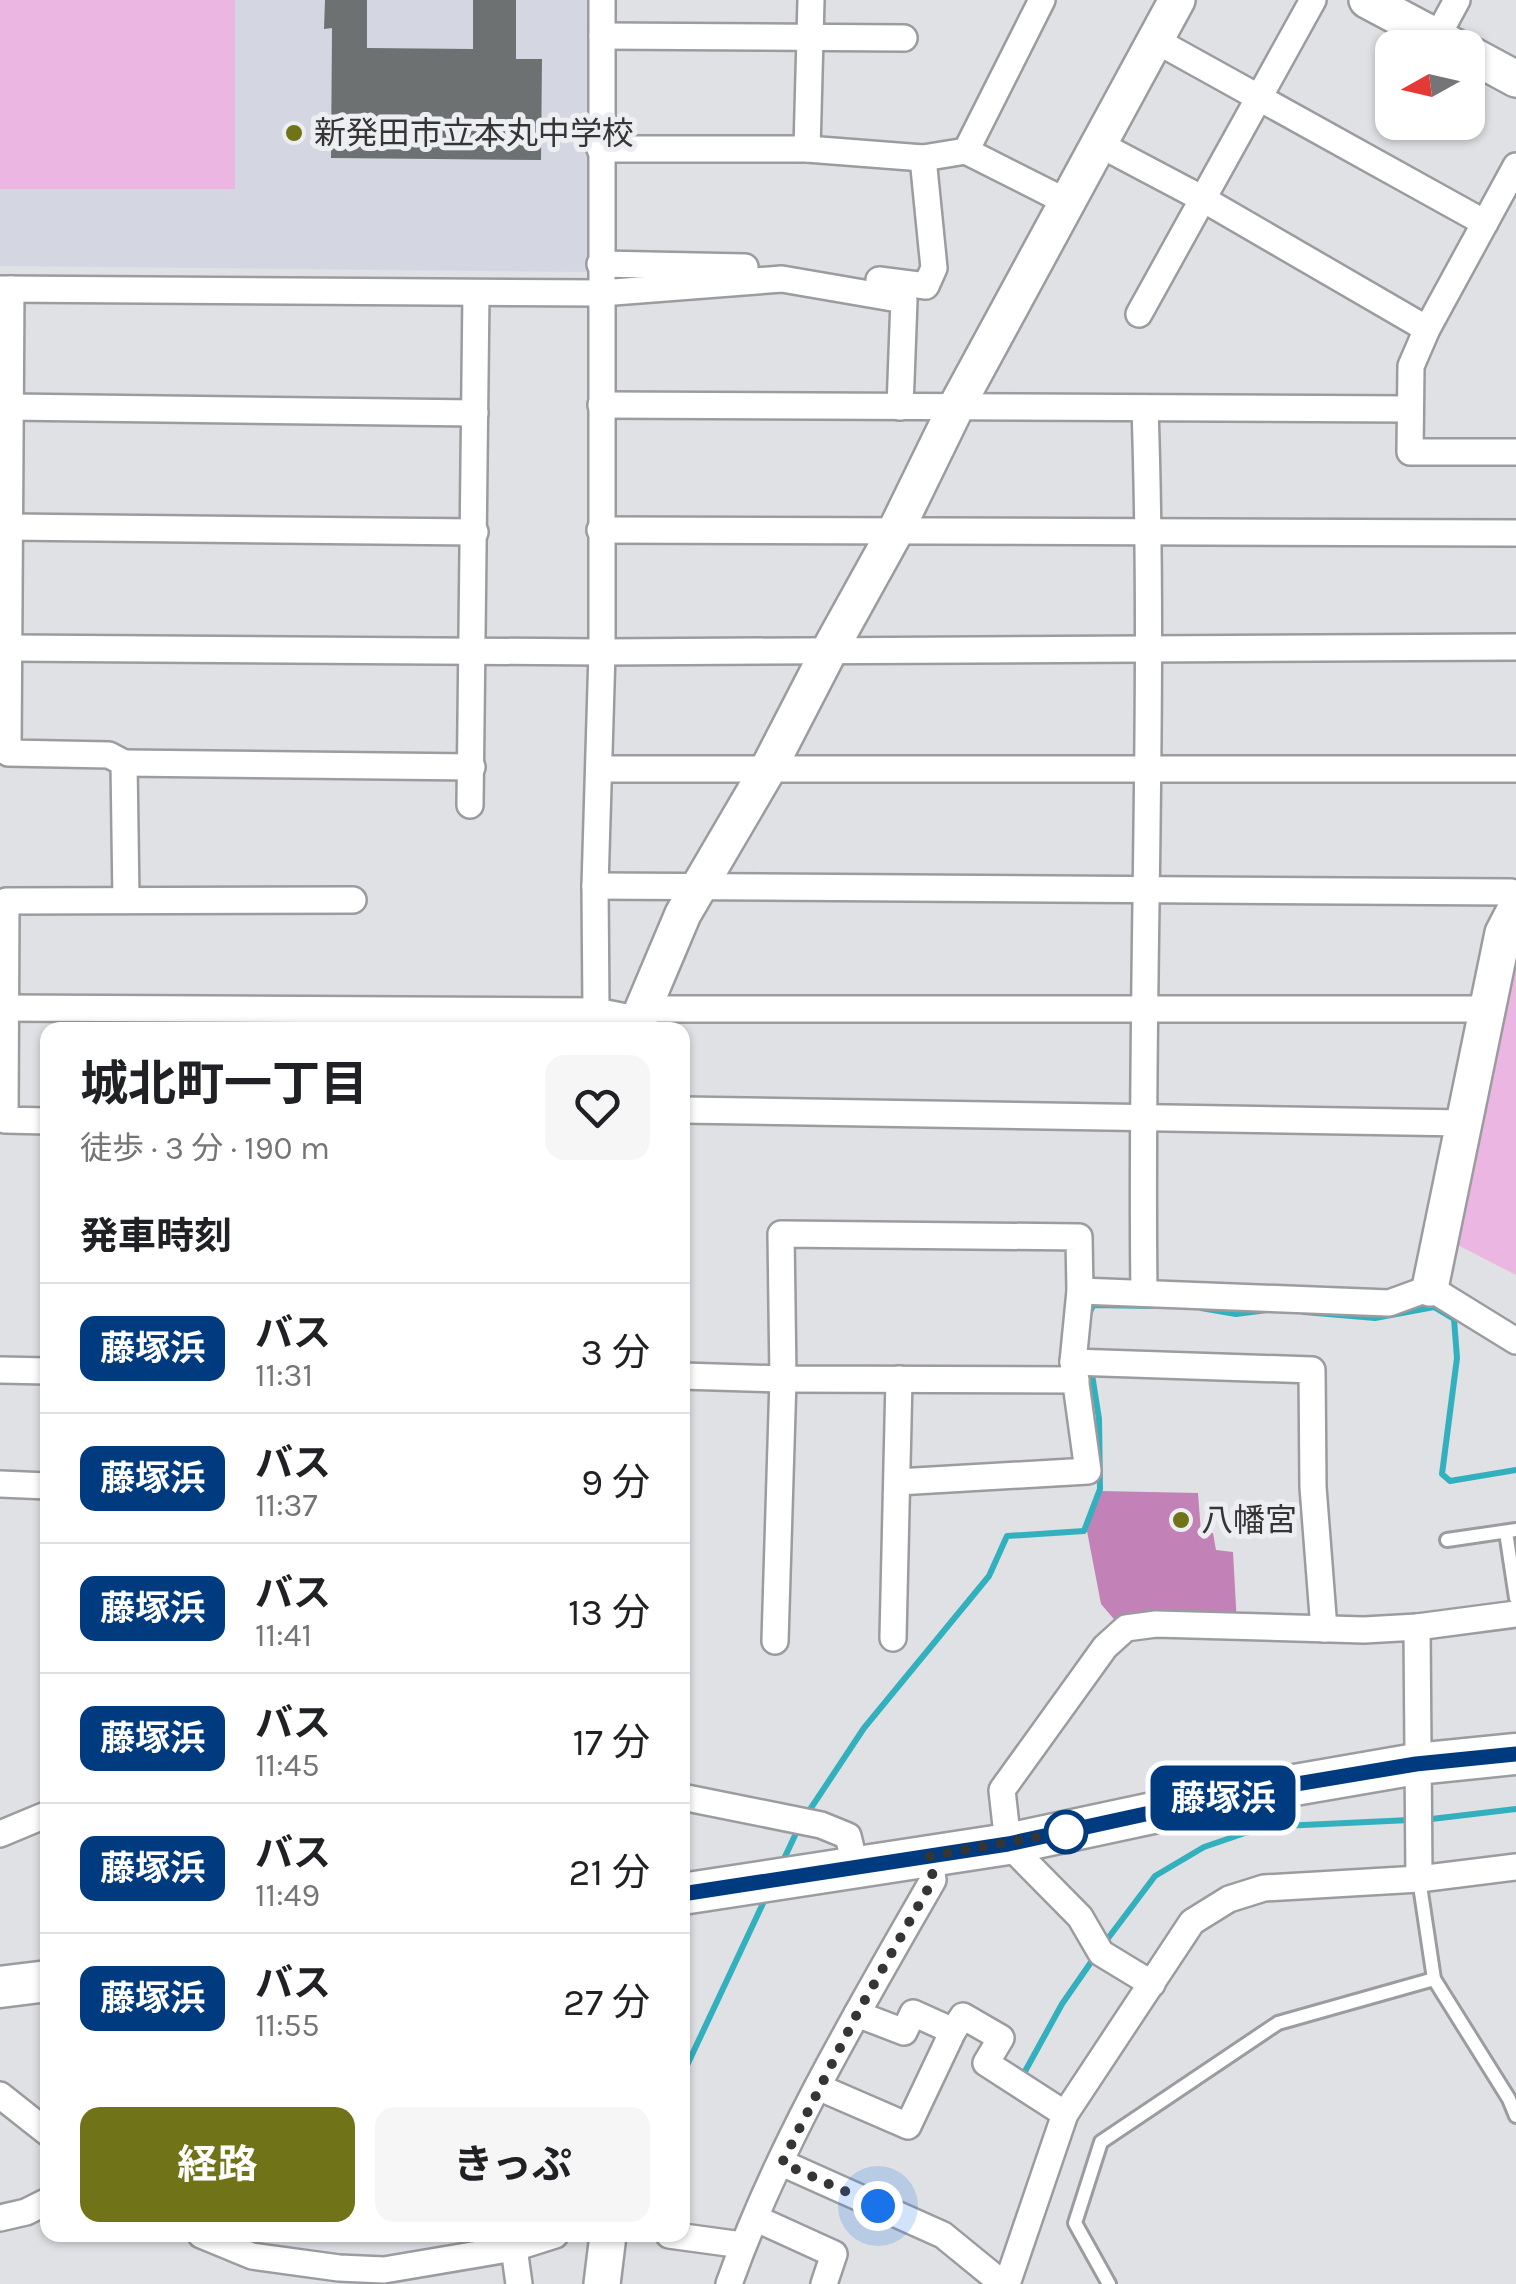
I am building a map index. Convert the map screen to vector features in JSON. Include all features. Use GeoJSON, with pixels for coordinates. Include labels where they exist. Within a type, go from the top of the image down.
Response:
{"type":"FeatureCollection","features":[{"type":"Feature","properties":{"kind":"main road"},"geometry":{"type":"LineString","coordinates":[[690,1893],[1008,1844],[1237,1794],[1416,1764],[1516,1754]]}},
{"type":"Feature","properties":{"kind":"main road"},"geometry":{"type":"LineString","coordinates":[[0,1988],[40,1982]]}},
{"type":"Feature","properties":{"kind":"street"},"geometry":{"type":"LineString","coordinates":[[596,1011],[595,886],[602,652],[602,0]]}},
{"type":"Feature","properties":{"kind":"street"},"geometry":{"type":"LineString","coordinates":[[808,149],[811,0]]}},
{"type":"Feature","properties":{"kind":"street"},"geometry":{"type":"LineString","coordinates":[[966,151],[1042,0]]}},
{"type":"Feature","properties":{"kind":"street"},"geometry":{"type":"LineString","coordinates":[[638,1020],[683,914],[768,769],[896,530],[956,407],[1177,0]]}},
{"type":"Feature","properties":{"kind":"street"},"geometry":{"type":"LineString","coordinates":[[1139,314],[1313,0]]}},
{"type":"Feature","properties":{"kind":"street"},"geometry":{"type":"LineString","coordinates":[[1367,0],[1424,30]]}},
{"type":"Feature","properties":{"kind":"street"},"geometry":{"type":"LineString","coordinates":[[1455,30],[1457,0]]}},
{"type":"Feature","properties":{"kind":"street"},"geometry":{"type":"LineString","coordinates":[[602,36],[904,38]]}},
{"type":"Feature","properties":{"kind":"street"},"geometry":{"type":"LineString","coordinates":[[1155,40],[1484,223]]}},
{"type":"Feature","properties":{"kind":"street"},"geometry":{"type":"LineString","coordinates":[[1485,62],[1516,79]]}},
{"type":"Feature","properties":{"kind":"street"},"geometry":{"type":"LineString","coordinates":[[1099,144],[1427,329]]}},
{"type":"Feature","properties":{"kind":"street"},"geometry":{"type":"LineString","coordinates":[[600,149],[808,149],[923,158],[966,151],[1068,202]]}},
{"type":"Feature","properties":{"kind":"street"},"geometry":{"type":"LineString","coordinates":[[600,264],[788,268],[926,286],[934,268],[923,158]]}},
{"type":"Feature","properties":{"kind":"street"},"geometry":{"type":"LineString","coordinates":[[1516,166],[1427,329],[1412,366],[1409,409],[1410,452],[1516,452]]}},
{"type":"Feature","properties":{"kind":"street"},"geometry":{"type":"LineString","coordinates":[[472,768],[124,763],[109,755],[8,754],[10,407],[5,289],[601,293],[782,279],[904,300],[900,407]]}},
{"type":"Feature","properties":{"kind":"street"},"geometry":{"type":"LineString","coordinates":[[470,804],[476,293]]}},
{"type":"Feature","properties":{"kind":"street"},"geometry":{"type":"LineString","coordinates":[[600,405],[1409,409]]}},
{"type":"Feature","properties":{"kind":"street"},"geometry":{"type":"LineString","coordinates":[[10,407],[476,413]]}},
{"type":"Feature","properties":{"kind":"street"},"geometry":{"type":"LineString","coordinates":[[1144,408],[1149,531],[1142,1115],[1144,1292]]}},
{"type":"Feature","properties":{"kind":"street"},"geometry":{"type":"LineString","coordinates":[[9,528],[475,532]]}},
{"type":"Feature","properties":{"kind":"street"},"geometry":{"type":"LineString","coordinates":[[600,530],[1516,533]]}},
{"type":"Feature","properties":{"kind":"street"},"geometry":{"type":"LineString","coordinates":[[9,648],[602,652],[1516,647]]}},
{"type":"Feature","properties":{"kind":"street"},"geometry":{"type":"LineString","coordinates":[[124,763],[126,899]]}},
{"type":"Feature","properties":{"kind":"street"},"geometry":{"type":"LineString","coordinates":[[600,770],[1516,769]]}},
{"type":"Feature","properties":{"kind":"street"},"geometry":{"type":"LineString","coordinates":[[595,886],[1144,890],[1512,908],[1487,1009],[1430,1288]]}},
{"type":"Feature","properties":{"kind":"street"},"geometry":{"type":"LineString","coordinates":[[40,1121],[5,1120],[6,901],[353,900]]}},
{"type":"Feature","properties":{"kind":"street"},"geometry":{"type":"LineString","coordinates":[[4,1008],[596,1011],[638,1020],[1143,1009],[1487,1009]]}},
{"type":"Feature","properties":{"kind":"street"},"geometry":{"type":"LineString","coordinates":[[690,1110],[1464,1122]]}},
{"type":"Feature","properties":{"kind":"street"},"geometry":{"type":"LineString","coordinates":[[775,1641],[783,1380],[781,1234],[1079,1237],[1075,1371],[1088,1471],[898,1482]]}},
{"type":"Feature","properties":{"kind":"street"},"geometry":{"type":"LineString","coordinates":[[1080,1290],[1389,1303],[1430,1288]]}},
{"type":"Feature","properties":{"kind":"street"},"geometry":{"type":"LineString","coordinates":[[1430,1288],[1516,1341]]}},
{"type":"Feature","properties":{"kind":"street"},"geometry":{"type":"LineString","coordinates":[[0,1370],[40,1371]]}},
{"type":"Feature","properties":{"kind":"street"},"geometry":{"type":"LineString","coordinates":[[690,1376],[899,1379],[1075,1371],[1312,1370],[1313,1487],[1324,1629]]}},
{"type":"Feature","properties":{"kind":"street"},"geometry":{"type":"LineString","coordinates":[[892,1638],[899,1379]]}},
{"type":"Feature","properties":{"kind":"street"},"geometry":{"type":"LineString","coordinates":[[0,1484],[40,1486]]}},
{"type":"Feature","properties":{"kind":"street"},"geometry":{"type":"LineString","coordinates":[[1152,1984],[1100,1953],[1080,1918],[1008,1844],[1002,1790],[1105,1647],[1126,1628],[1222,1624],[1324,1629],[1418,1627],[1516,1614]]}},
{"type":"Feature","properties":{"kind":"street"},"geometry":{"type":"LineString","coordinates":[[1418,1627],[1419,1879]]}},
{"type":"Feature","properties":{"kind":"street"},"geometry":{"type":"LineString","coordinates":[[690,1799],[822,1824],[848,1836],[855,1865]]}},
{"type":"Feature","properties":{"kind":"street"},"geometry":{"type":"LineString","coordinates":[[0,1834],[40,1817]]}},
{"type":"Feature","properties":{"kind":"street"},"geometry":{"type":"LineString","coordinates":[[729,2284],[742,2245],[818,2087],[933,1880],[930,1856]]}},
{"type":"Feature","properties":{"kind":"street"},"geometry":{"type":"LineString","coordinates":[[782,2163],[942,2235],[1005,2284],[1065,2114],[1192,1922],[1229,1898],[1264,1888],[1419,1879],[1516,1867]]}},
{"type":"Feature","properties":{"kind":"street"},"geometry":{"type":"LineString","coordinates":[[857,2014],[904,2032],[914,2013],[954,2031]]}},
{"type":"Feature","properties":{"kind":"street"},"geometry":{"type":"LineString","coordinates":[[818,2087],[908,2126],[963,2016],[1000,2038],[986,2062],[1065,2114]]}},
{"type":"Feature","properties":{"kind":"street"},"geometry":{"type":"LineString","coordinates":[[0,2095],[40,2127]]}},
{"type":"Feature","properties":{"kind":"street"},"geometry":{"type":"LineString","coordinates":[[0,2218],[40,2205]]}},
{"type":"Feature","properties":{"kind":"street"},"geometry":{"type":"LineString","coordinates":[[756,2218],[834,2254],[824,2284]]}},
{"type":"Feature","properties":{"kind":"street"},"geometry":{"type":"LineString","coordinates":[[690,2238],[742,2245]]}},
{"type":"Feature","properties":{"kind":"street"},"geometry":{"type":"LineString","coordinates":[[217,2242],[252,2256],[384,2270],[531,2242]]}},
{"type":"Feature","properties":{"kind":"street"},"geometry":{"type":"LineString","coordinates":[[602,2284],[607,2242]]}},
{"type":"Feature","properties":{"kind":"street"},"geometry":{"type":"LineString","coordinates":[[514,2248],[519,2284]]}},
{"type":"Feature","properties":{"kind":"lane"},"geometry":{"type":"LineString","coordinates":[[1447,1540],[1511,1531],[1516,1598]]}},
{"type":"Feature","properties":{"kind":"lane"},"geometry":{"type":"LineString","coordinates":[[1419,1879],[1434,1979],[1516,2116]]}},
{"type":"Feature","properties":{"kind":"lane"},"geometry":{"type":"LineString","coordinates":[[1109,2284],[1075,2222],[1102,2142],[1278,2023],[1434,1979]]}},
{"type":"Feature","properties":{"kind":"shaded area","name":"新発田市立本丸中学校"},"geometry":{"type":"Polygon","coordinates":[[[0,0],[589,0],[589,272],[0,266],[0,0]]]}},
{"type":"Feature","properties":{"kind":"shaded area"},"geometry":{"type":"Polygon","coordinates":[[[0,0],[235,0],[235,189],[0,189],[0,0]]]}},
{"type":"Feature","properties":{"kind":"shaded area"},"geometry":{"type":"Polygon","coordinates":[[[1516,944],[1516,1275],[1450,1241],[1516,944]]]}},
{"type":"Feature","properties":{"kind":"shaded area"},"geometry":{"type":"Polygon","coordinates":[[[1100,1491],[1198,1493],[1201,1533],[1213,1533],[1216,1550],[1233,1552],[1237,1625],[1119,1625],[1101,1604],[1087,1531],[1100,1491]]]}},
{"type":"Feature","properties":{"kind":"building"},"geometry":{"type":"Polygon","coordinates":[[[325,0],[367,0],[367,48],[473,49],[473,0],[516,0],[516,59],[542,59],[541,160],[331,158],[332,28],[324,29],[325,0]]]}},
{"type":"Feature","properties":{"kind":"waterway"},"geometry":{"type":"LineString","coordinates":[[1088,1317],[1093,1305],[1153,1306]]}},
{"type":"Feature","properties":{"kind":"waterway"},"geometry":{"type":"LineString","coordinates":[[1304,1312],[1375,1318],[1434,1307],[1454,1319],[1457,1358],[1442,1474],[1450,1481],[1516,1470]]}},
{"type":"Feature","properties":{"kind":"waterway"},"geometry":{"type":"LineString","coordinates":[[1201,1308],[1236,1314],[1267,1310]]}},
{"type":"Feature","properties":{"kind":"waterway"},"geometry":{"type":"LineString","coordinates":[[807,1814],[864,1728],[989,1576],[1007,1536],[1084,1531],[1100,1489],[1099,1419],[1091,1368]]}},
{"type":"Feature","properties":{"kind":"waterway"},"geometry":{"type":"LineString","coordinates":[[1423,1820],[1516,1809]]}},
{"type":"Feature","properties":{"kind":"waterway"},"geometry":{"type":"LineString","coordinates":[[1103,1945],[1155,1876],[1204,1847],[1282,1826],[1410,1820]]}},
{"type":"Feature","properties":{"kind":"waterway"},"geometry":{"type":"LineString","coordinates":[[782,1863],[798,1829]]}},
{"type":"Feature","properties":{"kind":"waterway"},"geometry":{"type":"LineString","coordinates":[[690,2059],[766,1897]]}},
{"type":"Feature","properties":{"kind":"waterway"},"geometry":{"type":"LineString","coordinates":[[1023,2075],[1062,2004],[1096,1955]]}},
{"type":"Feature","properties":{"kind":"bus line","name":"藤塚浜"},"geometry":{"type":"LineString","coordinates":[[690,1893],[1008,1844],[1237,1794],[1416,1764],[1516,1754]]}},
{"type":"Feature","properties":{"kind":"place","name":"新発田市立本丸中学校"},"geometry":{"type":"Point","coordinates":[294,133]}},
{"type":"Feature","properties":{"kind":"place","name":"八幡宮"},"geometry":{"type":"Point","coordinates":[1181,1520]}},
{"type":"Feature","properties":{"kind":"route"},"geometry":{"type":"LineString","coordinates":[[878,2206],[782,2163],[857,2014],[933,1880],[930,1856],[1066,1832]]}}]}
